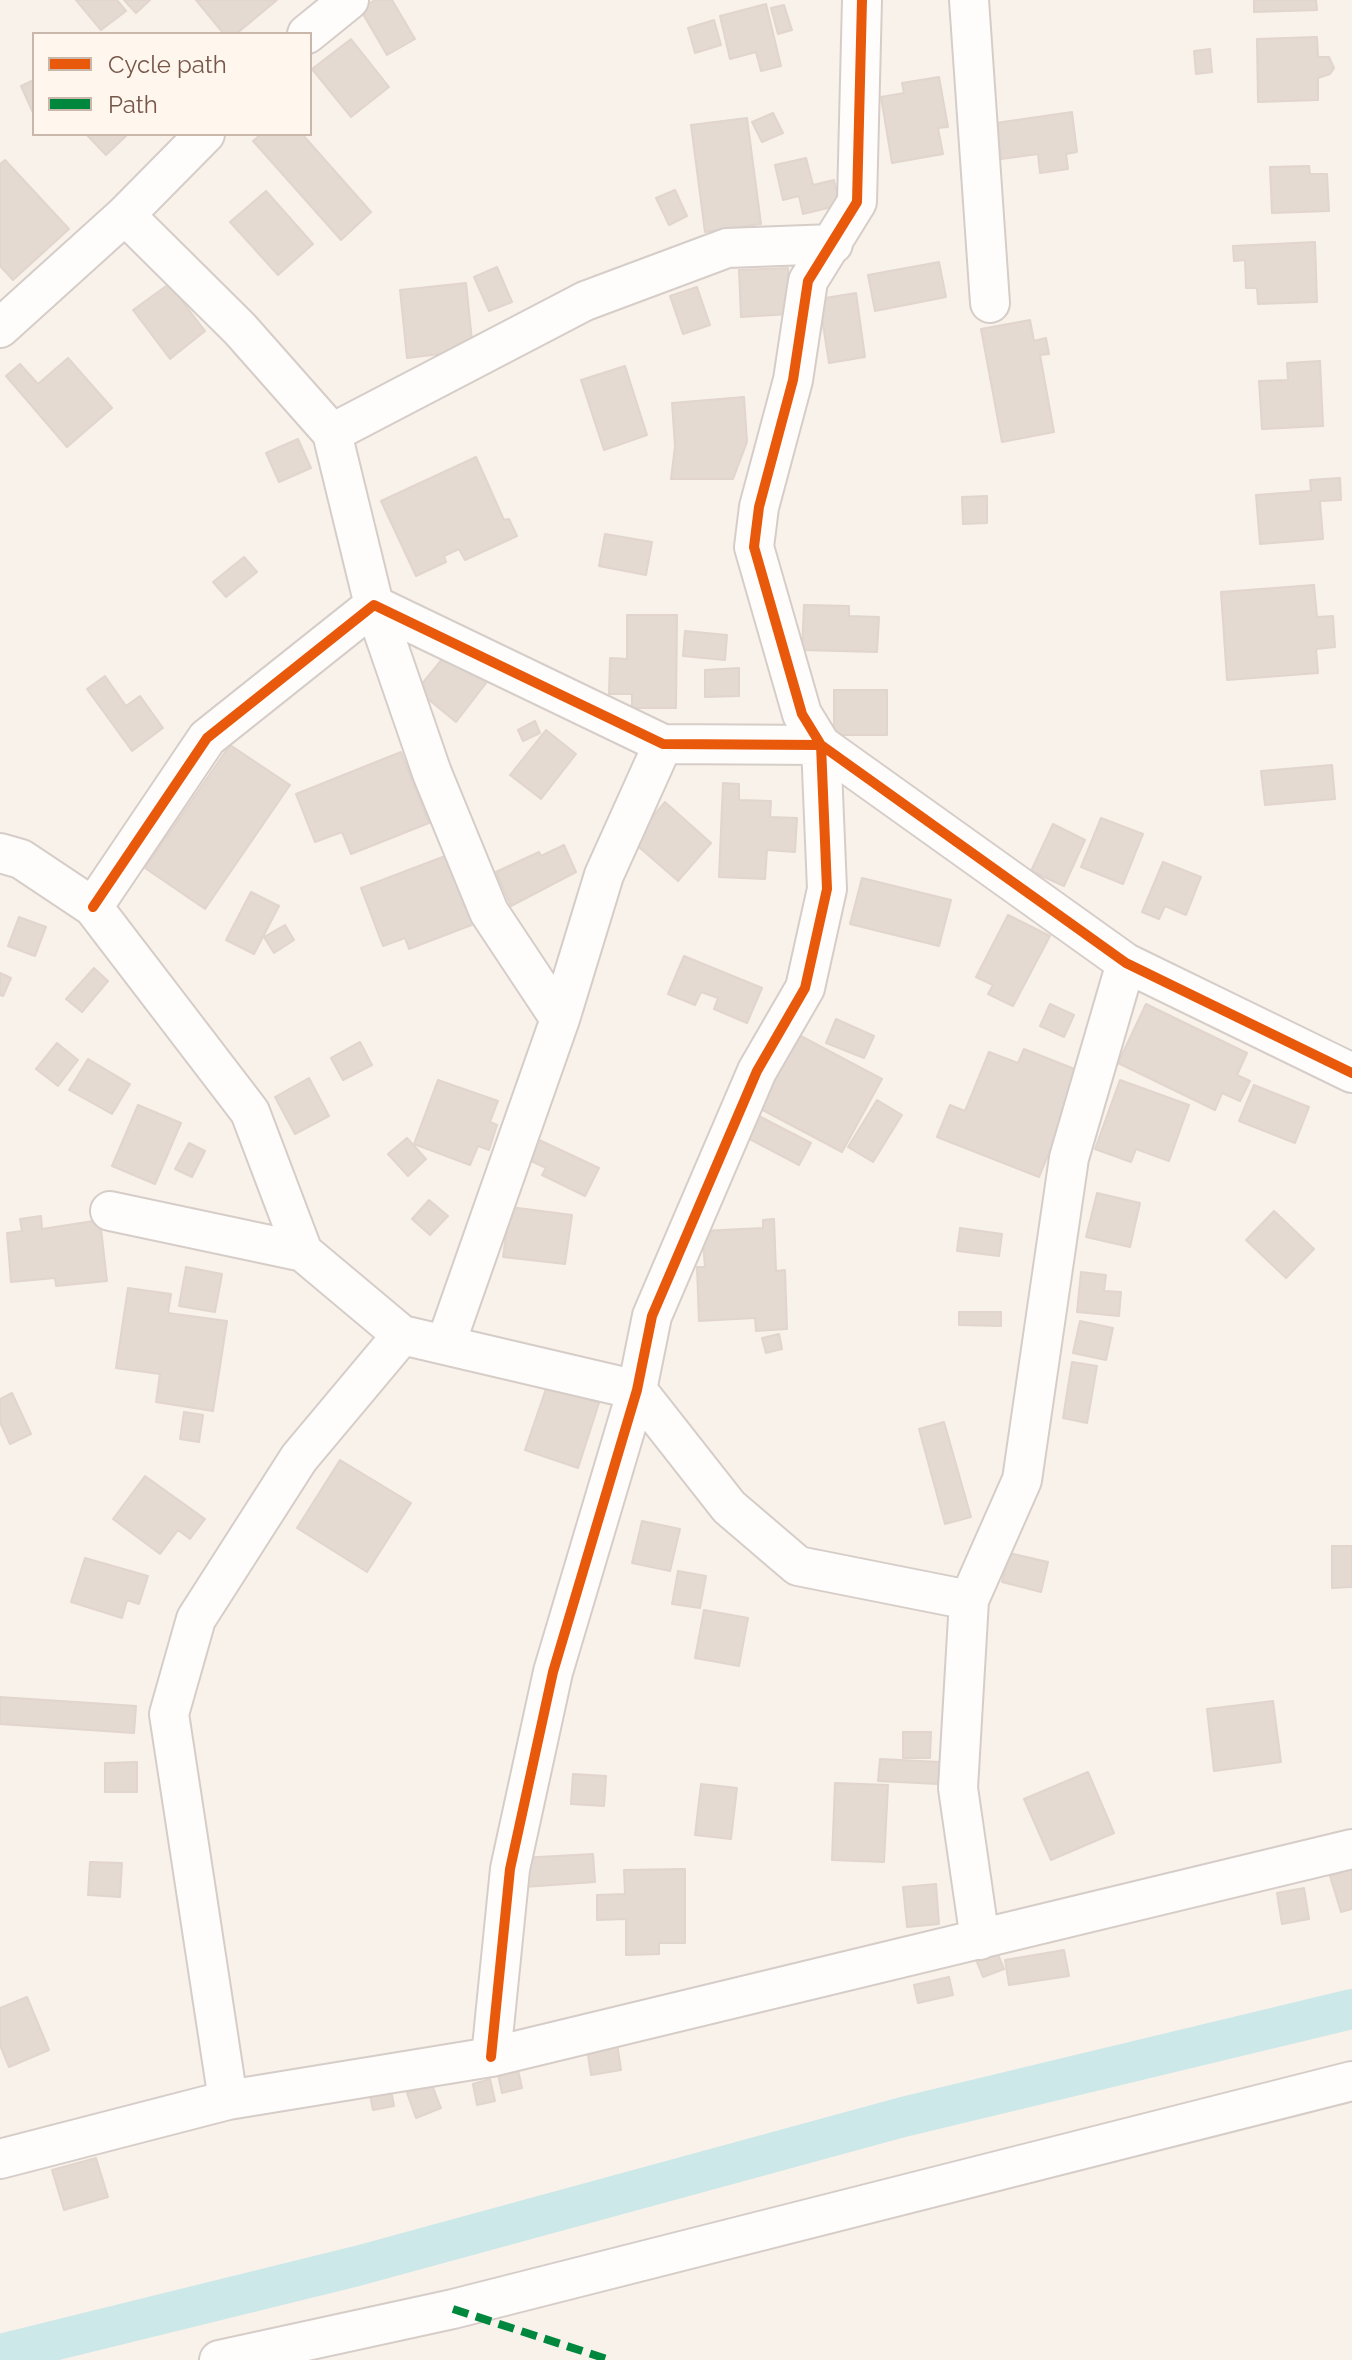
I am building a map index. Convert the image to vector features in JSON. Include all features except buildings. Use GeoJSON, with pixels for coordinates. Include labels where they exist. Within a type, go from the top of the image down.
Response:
{"type":"FeatureCollection","features":[{"type":"Feature","properties":{"kind":"street"},"geometry":{"type":"LineString","coordinates":[[309,32],[349,0]]}},
{"type":"Feature","properties":{"kind":"street"},"geometry":{"type":"LineString","coordinates":[[862,0],[857,202],[808,281],[793,380],[759,507],[754,547],[802,714],[821,745],[1126,963],[1352,1073]]}},
{"type":"Feature","properties":{"kind":"street"},"geometry":{"type":"LineString","coordinates":[[969,0],[990,303]]}},
{"type":"Feature","properties":{"kind":"street"},"geometry":{"type":"LineString","coordinates":[[0,328],[125,215],[203,136]]}},
{"type":"Feature","properties":{"kind":"street"},"geometry":{"type":"LineString","coordinates":[[125,215],[240,329],[332,433],[374,605],[432,773],[489,912],[560,1019]]}},
{"type":"Feature","properties":{"kind":"street"},"geometry":{"type":"LineString","coordinates":[[332,433],[599,295],[727,248],[833,244]]}},
{"type":"Feature","properties":{"kind":"street"},"geometry":{"type":"LineString","coordinates":[[374,605],[663,744],[821,745]]}},
{"type":"Feature","properties":{"kind":"street"},"geometry":{"type":"LineString","coordinates":[[93,907],[207,738],[374,605]]}},
{"type":"Feature","properties":{"kind":"street"},"geometry":{"type":"LineString","coordinates":[[446,1343],[560,1019],[604,875],[663,744]]}},
{"type":"Feature","properties":{"kind":"street"},"geometry":{"type":"LineString","coordinates":[[491,2057],[510,1869],[553,1672],[637,1390],[657,1302],[757,1071],[805,988],[827,889],[821,745]]}},
{"type":"Feature","properties":{"kind":"street"},"geometry":{"type":"LineString","coordinates":[[0,853],[21,859],[93,907],[250,1112],[303,1252]]}},
{"type":"Feature","properties":{"kind":"street"},"geometry":{"type":"LineString","coordinates":[[980,1940],[958,1788],[969,1600],[1022,1480],[1069,1158],[1126,963]]}},
{"type":"Feature","properties":{"kind":"street"},"geometry":{"type":"LineString","coordinates":[[110,1211],[303,1252],[402,1335],[637,1390],[729,1507],[798,1566],[969,1600]]}},
{"type":"Feature","properties":{"kind":"street"},"geometry":{"type":"LineString","coordinates":[[228,2100],[169,1714],[196,1619],[299,1458],[402,1335]]}},
{"type":"Feature","properties":{"kind":"street"},"geometry":{"type":"LineString","coordinates":[[0,2159],[228,2100],[491,2057],[1352,1849]]}},
{"type":"Feature","properties":{"kind":"street"},"geometry":{"type":"LineString","coordinates":[[219,2360],[453,2309],[1352,2081]]}},
{"type":"Feature","properties":{"kind":"waterway"},"geometry":{"type":"LineString","coordinates":[[0,2354],[357,2266],[903,2117],[1352,2009]]}},
{"type":"Feature","properties":{"kind":"marked path"},"geometry":{"type":"LineString","coordinates":[[453,2309],[610,2360]]}},
{"type":"Feature","properties":{"kind":"cycle path"},"geometry":{"type":"LineString","coordinates":[[491,2057],[510,1869],[553,1672],[637,1390],[652,1316],[757,1071],[805,988],[827,889],[821,745],[802,714],[754,547],[759,507],[793,380],[808,281],[857,202],[862,0]]}},
{"type":"Feature","properties":{"kind":"cycle path"},"geometry":{"type":"LineString","coordinates":[[93,907],[207,738],[374,605],[663,744],[821,745],[1126,963],[1352,1073]]}}]}
